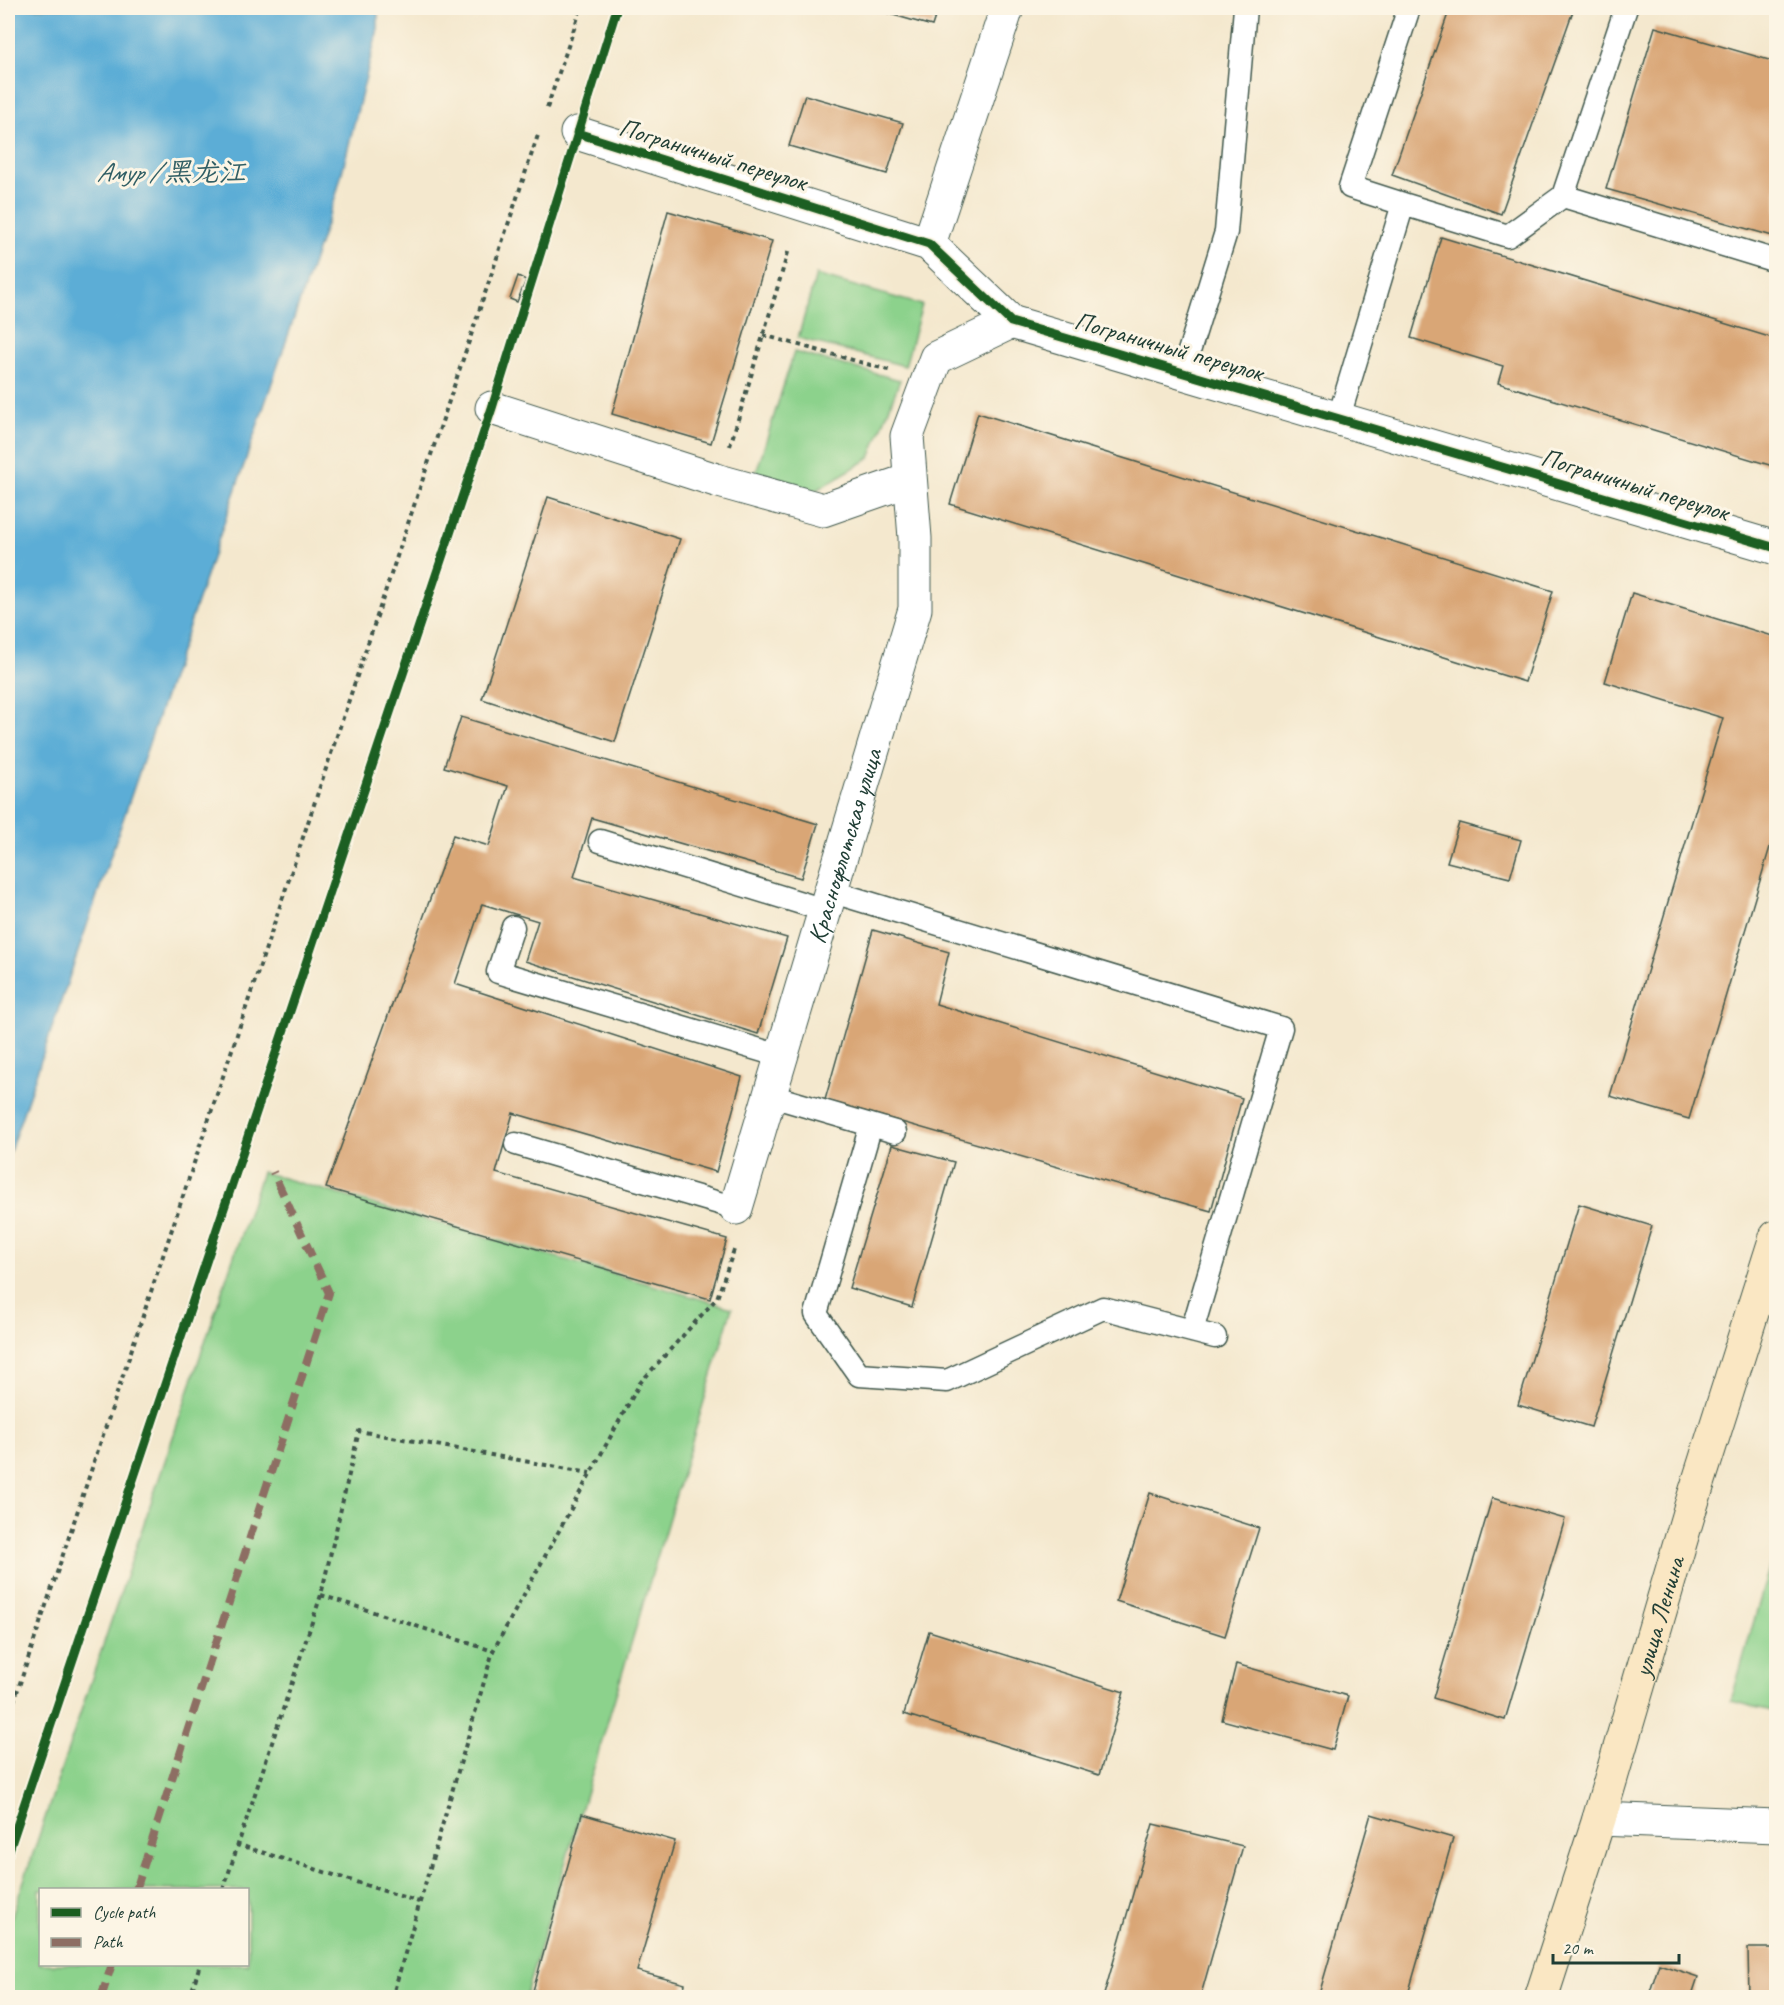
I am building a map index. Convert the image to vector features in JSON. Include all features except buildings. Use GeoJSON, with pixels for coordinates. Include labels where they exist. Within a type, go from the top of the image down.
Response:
{"type":"FeatureCollection","features":[{"type":"Feature","properties":{"kind":"main road","name":"улица Ленина"},"geometry":{"type":"LineString","coordinates":[[1541,1998],[1599,1819],[1690,1509],[1776,1237]]}},
{"type":"Feature","properties":{"kind":"street"},"geometry":{"type":"LineString","coordinates":[[929,244],[1007,8]]}},
{"type":"Feature","properties":{"kind":"street","name":"Пограничный переулок"},"geometry":{"type":"LineString","coordinates":[[578,133],[929,244],[1011,322],[1339,417],[1776,548]]}},
{"type":"Feature","properties":{"kind":"street","name":"Краснофлотская улица"},"geometry":{"type":"LineString","coordinates":[[736,1208],[915,609],[915,538],[907,436],[936,358],[1011,322]]}},
{"type":"Feature","properties":{"kind":"street"},"geometry":{"type":"LineString","coordinates":[[492,408],[719,481],[823,510],[909,480]]}},
{"type":"Feature","properties":{"kind":"street"},"geometry":{"type":"LineString","coordinates":[[1599,1819],[1776,1826]]}},
{"type":"Feature","properties":{"kind":"lane"},"geometry":{"type":"LineString","coordinates":[[1183,371],[1226,232],[1245,8]]}},
{"type":"Feature","properties":{"kind":"lane"},"geometry":{"type":"LineString","coordinates":[[1409,8],[1350,187],[1508,236],[1563,196],[1626,8]]}},
{"type":"Feature","properties":{"kind":"lane"},"geometry":{"type":"LineString","coordinates":[[1563,196],[1776,261]]}},
{"type":"Feature","properties":{"kind":"lane"},"geometry":{"type":"LineString","coordinates":[[1339,417],[1403,204]]}},
{"type":"Feature","properties":{"kind":"lane"},"geometry":{"type":"LineString","coordinates":[[600,841],[827,900],[1281,1028],[1192,1331]]}},
{"type":"Feature","properties":{"kind":"lane"},"geometry":{"type":"LineString","coordinates":[[513,927],[498,972],[780,1056]]}},
{"type":"Feature","properties":{"kind":"lane"},"geometry":{"type":"LineString","coordinates":[[768,1095],[895,1132]]}},
{"type":"Feature","properties":{"kind":"lane"},"geometry":{"type":"LineString","coordinates":[[871,1125],[816,1314],[860,1375],[947,1382],[1103,1308],[1215,1337]]}},
{"type":"Feature","properties":{"kind":"lane"},"geometry":{"type":"LineString","coordinates":[[516,1144],[736,1208]]}},
{"type":"Feature","properties":{"kind":"path"},"geometry":{"type":"LineString","coordinates":[[547,110],[581,8]]}},
{"type":"Feature","properties":{"kind":"path"},"geometry":{"type":"LineString","coordinates":[[8,1719],[539,133]]}},
{"type":"Feature","properties":{"kind":"path"},"geometry":{"type":"LineString","coordinates":[[719,481],[789,249]]}},
{"type":"Feature","properties":{"kind":"path"},"geometry":{"type":"LineString","coordinates":[[763,335],[896,372]]}},
{"type":"Feature","properties":{"kind":"path"},"geometry":{"type":"LineString","coordinates":[[392,1998],[493,1651],[640,1383],[717,1298],[739,1235],[736,1208]]}},
{"type":"Feature","properties":{"kind":"path"},"geometry":{"type":"LineString","coordinates":[[224,1888],[236,1844],[321,1595],[359,1431],[590,1473]]}},
{"type":"Feature","properties":{"kind":"path"},"geometry":{"type":"LineString","coordinates":[[321,1595],[493,1651]]}},
{"type":"Feature","properties":{"kind":"path"},"geometry":{"type":"LineString","coordinates":[[236,1844],[419,1902]]}},
{"type":"Feature","properties":{"kind":"path"},"geometry":{"type":"LineString","coordinates":[[190,1998],[200,1966]]}},
{"type":"Feature","properties":{"kind":"green space"},"geometry":{"type":"Polygon","coordinates":[[[816,275],[922,305],[905,366],[798,338],[816,275]]]}},
{"type":"Feature","properties":{"kind":"green space"},"geometry":{"type":"Polygon","coordinates":[[[794,352],[900,380],[870,458],[815,491],[756,473],[794,352]]]}},
{"type":"Feature","properties":{"kind":"green space"},"geometry":{"type":"Polygon","coordinates":[[[262,1172],[732,1308],[525,1997],[8,1997],[8,1928],[262,1172]]]}},
{"type":"Feature","properties":{"kind":"green space"},"geometry":{"type":"Polygon","coordinates":[[[1776,1544],[1776,1712],[1731,1701],[1776,1544]]]}},
{"type":"Feature","properties":{"kind":"water","name":"Амур / 黑龙江"},"geometry":{"type":"Polygon","coordinates":[[[8,8],[378,8],[378,29],[337,192],[8,1157],[8,8]]]}},
{"type":"Feature","properties":{"kind":"marked path"},"geometry":{"type":"LineString","coordinates":[[137,1888],[329,1293],[273,1172]]}},
{"type":"Feature","properties":{"kind":"marked path"},"geometry":{"type":"LineString","coordinates":[[101,1998],[111,1966]]}},
{"type":"Feature","properties":{"kind":"cycle path"},"geometry":{"type":"LineString","coordinates":[[8,1853],[492,408],[617,8]]}},
{"type":"Feature","properties":{"kind":"cycle path"},"geometry":{"type":"LineString","coordinates":[[577,133],[929,244],[1011,322],[1776,548]]}}]}
